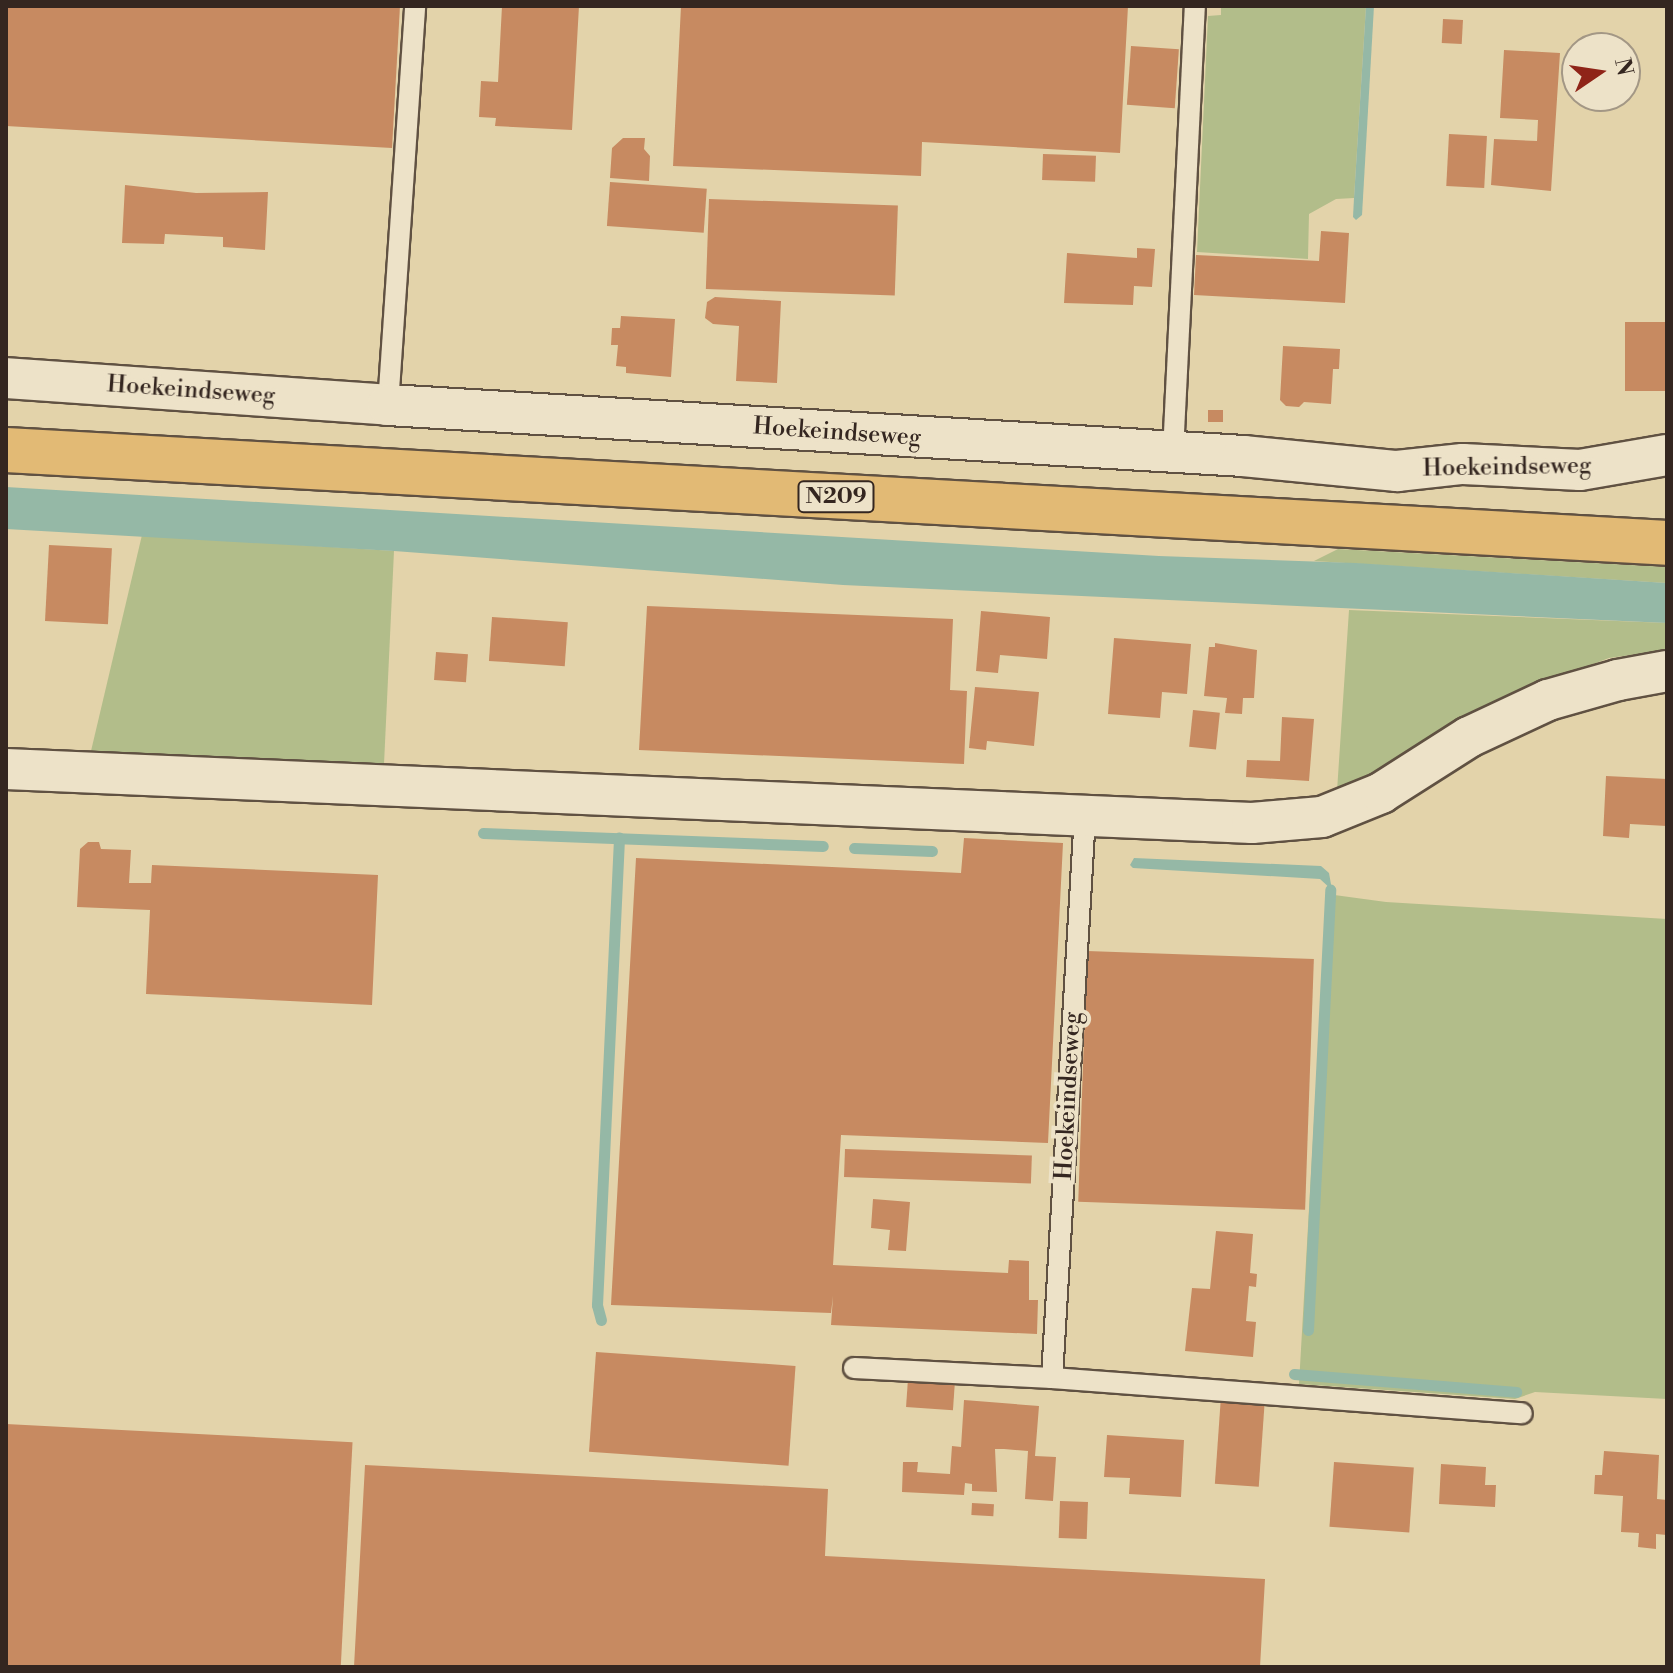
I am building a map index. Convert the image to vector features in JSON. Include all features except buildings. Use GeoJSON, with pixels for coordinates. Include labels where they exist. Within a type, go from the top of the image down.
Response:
{"type":"FeatureCollection","features":[{"type":"Feature","properties":{"kind":"main road","name":"N209"},"geometry":{"type":"LineString","coordinates":[[6,450],[1667,543]]}},
{"type":"Feature","properties":{"kind":"street","name":"Hoekeindseweg"},"geometry":{"type":"LineString","coordinates":[[6,378],[388,405],[1173,453],[1397,471],[1463,464],[1580,470],[1667,455]]}},
{"type":"Feature","properties":{"kind":"street"},"geometry":{"type":"LineString","coordinates":[[6,769],[1252,823],[1322,817],[1381,793],[1469,737],[1548,700],[1618,680],[1667,671]]}},
{"type":"Feature","properties":{"kind":"lane"},"geometry":{"type":"LineString","coordinates":[[388,405],[415,6]]}},
{"type":"Feature","properties":{"kind":"lane"},"geometry":{"type":"LineString","coordinates":[[1173,453],[1195,6]]}},
{"type":"Feature","properties":{"kind":"lane","name":"Hoekeindseweg"},"geometry":{"type":"LineString","coordinates":[[1052,1378],[1085,815]]}},
{"type":"Feature","properties":{"kind":"lane"},"geometry":{"type":"LineString","coordinates":[[854,1368],[1052,1378],[1522,1413]]}},
{"type":"Feature","properties":{"kind":"green space"},"geometry":{"type":"Polygon","coordinates":[[[1221,6],[1366,6],[1354,198],[1336,199],[1309,214],[1308,259],[1197,252],[1208,16],[1221,15],[1221,6]]]}},
{"type":"Feature","properties":{"kind":"green space"},"geometry":{"type":"Polygon","coordinates":[[[142,535],[394,551],[384,764],[91,751],[142,535]]]}},
{"type":"Feature","properties":{"kind":"green space"},"geometry":{"type":"Polygon","coordinates":[[[1338,549],[1667,567],[1667,583],[1314,561],[1338,549]]]}},
{"type":"Feature","properties":{"kind":"green space"},"geometry":{"type":"Polygon","coordinates":[[[1349,610],[1667,623],[1667,650],[1609,658],[1499,700],[1371,778],[1337,791],[1349,610]]]}},
{"type":"Feature","properties":{"kind":"green space"},"geometry":{"type":"Polygon","coordinates":[[[1327,894],[1386,902],[1667,919],[1667,1399],[1535,1392],[1515,1399],[1299,1384],[1327,894]]]}},
{"type":"Feature","properties":{"kind":"shaded area"},"geometry":{"type":"Polygon","coordinates":[[[1366,6],[1374,6],[1362,215],[1356,220],[1353,217],[1366,6]]]}},
{"type":"Feature","properties":{"kind":"shaded area"},"geometry":{"type":"Polygon","coordinates":[[[6,487],[1667,583],[1667,623],[843,585],[394,551],[6,529],[6,487]]]}},
{"type":"Feature","properties":{"kind":"shaded area"},"geometry":{"type":"Polygon","coordinates":[[[1134,858],[1321,866],[1329,873],[1332,890],[1320,879],[1133,868],[1130,865],[1134,858]]]}},
{"type":"Feature","properties":{"kind":"waterway"},"geometry":{"type":"LineString","coordinates":[[483,833],[823,846]]}},
{"type":"Feature","properties":{"kind":"waterway"},"geometry":{"type":"LineString","coordinates":[[601,1320],[597,1305],[619,838]]}},
{"type":"Feature","properties":{"kind":"waterway"},"geometry":{"type":"LineString","coordinates":[[854,848],[932,851]]}},
{"type":"Feature","properties":{"kind":"waterway"},"geometry":{"type":"LineString","coordinates":[[1308,1330],[1330,890]]}},
{"type":"Feature","properties":{"kind":"waterway"},"geometry":{"type":"LineString","coordinates":[[1294,1374],[1516,1392]]}}]}
